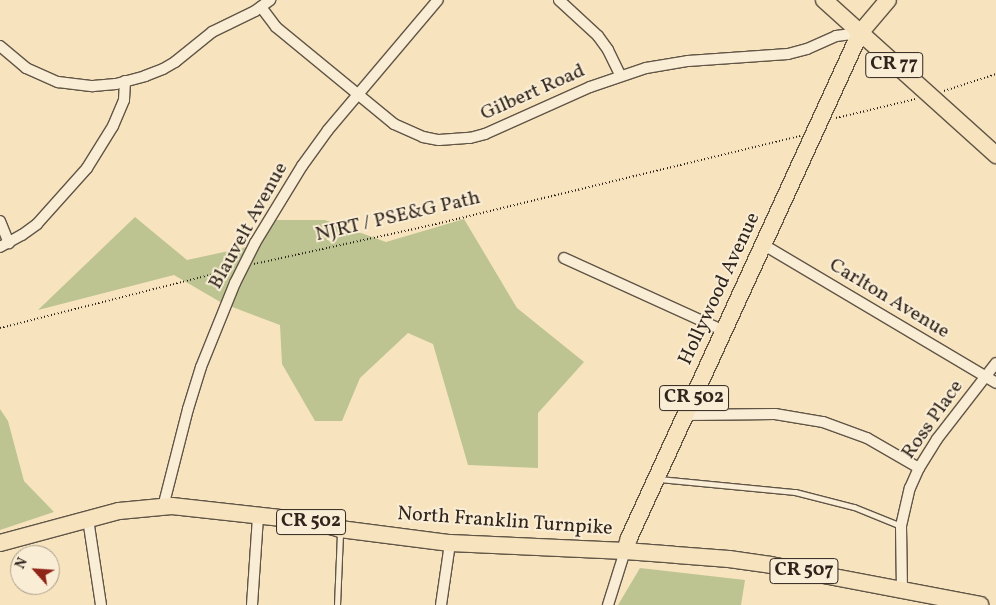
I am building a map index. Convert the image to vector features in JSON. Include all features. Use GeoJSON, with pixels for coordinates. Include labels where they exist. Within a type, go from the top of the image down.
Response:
{"type":"FeatureCollection","features":[{"type":"Feature","properties":{"kind":"main road","name":"CR 77"},"geometry":{"type":"LineString","coordinates":[[824,0],[996,155]]}},
{"type":"Feature","properties":{"kind":"main road","name":"Hollywood Avenue"},"geometry":{"type":"LineString","coordinates":[[626,551],[629,538],[860,33],[888,0]]}},
{"type":"Feature","properties":{"kind":"main road","name":"North Franklin Turnpike"},"geometry":{"type":"LineString","coordinates":[[0,543],[127,510],[163,507],[195,508],[258,517],[316,522],[340,528],[450,543],[626,551],[772,565],[980,605]]}},
{"type":"Feature","properties":{"kind":"street"},"geometry":{"type":"LineString","coordinates":[[0,46],[26,68],[58,82],[93,86],[125,81],[163,69],[212,32],[261,7],[270,0]]}},
{"type":"Feature","properties":{"kind":"street","name":"Blauvelt Avenue"},"geometry":{"type":"LineString","coordinates":[[163,507],[201,366],[244,267],[278,204],[302,166],[358,95],[438,0]]}},
{"type":"Feature","properties":{"kind":"street"},"geometry":{"type":"LineString","coordinates":[[559,0],[598,36],[620,75]]}},
{"type":"Feature","properties":{"kind":"street","name":"Gilbert Road"},"geometry":{"type":"LineString","coordinates":[[261,7],[276,27],[394,124],[408,131],[438,140],[454,140],[485,134],[620,75],[672,63],[788,54],[807,50],[836,36],[860,33]]}},
{"type":"Feature","properties":{"kind":"street"},"geometry":{"type":"LineString","coordinates":[[0,222],[5,245],[37,224],[87,168],[112,126],[124,100],[125,81]]}},
{"type":"Feature","properties":{"kind":"street","name":"Carlton Avenue"},"geometry":{"type":"LineString","coordinates":[[764,245],[996,383]]}},
{"type":"Feature","properties":{"kind":"street"},"geometry":{"type":"LineString","coordinates":[[564,258],[724,331]]}},
{"type":"Feature","properties":{"kind":"street","name":"Ross Place"},"geometry":{"type":"LineString","coordinates":[[902,590],[901,526],[910,488],[919,468],[937,439],[996,363]]}},
{"type":"Feature","properties":{"kind":"street"},"geometry":{"type":"LineString","coordinates":[[686,415],[775,414],[823,422],[867,438],[919,468]]}},
{"type":"Feature","properties":{"kind":"street"},"geometry":{"type":"LineString","coordinates":[[252,605],[258,517]]}},
{"type":"Feature","properties":{"kind":"street"},"geometry":{"type":"LineString","coordinates":[[88,519],[101,605]]}},
{"type":"Feature","properties":{"kind":"street"},"geometry":{"type":"LineString","coordinates":[[441,605],[450,543]]}},
{"type":"Feature","properties":{"kind":"street","name":"Hollywood Avenue"},"geometry":{"type":"LineString","coordinates":[[608,605],[626,551]]}},
{"type":"Feature","properties":{"kind":"lane"},"geometry":{"type":"LineString","coordinates":[[656,479],[795,492],[854,507],[901,526]]}},
{"type":"Feature","properties":{"kind":"lane"},"geometry":{"type":"LineString","coordinates":[[337,605],[340,528]]}},
{"type":"Feature","properties":{"kind":"path"},"geometry":{"type":"LineString","coordinates":[[937,93],[996,74]]}},
{"type":"Feature","properties":{"kind":"path"},"geometry":{"type":"LineString","coordinates":[[830,120],[919,98]]}},
{"type":"Feature","properties":{"kind":"path","name":"NJRT / PSE&G Path"},"geometry":{"type":"LineString","coordinates":[[0,328],[244,267],[432,225],[803,135]]}},
{"type":"Feature","properties":{"kind":"green space"},"geometry":{"type":"Polygon","coordinates":[[[135,217],[187,260],[247,247],[266,220],[325,220],[386,242],[464,219],[517,308],[584,362],[538,413],[538,468],[468,465],[433,344],[408,333],[360,378],[342,421],[315,421],[282,364],[280,325],[222,303],[174,275],[38,310],[135,217]]]}},
{"type":"Feature","properties":{"kind":"green space"},"geometry":{"type":"Polygon","coordinates":[[[0,409],[8,421],[24,481],[54,512],[0,530],[0,409]]]}},
{"type":"Feature","properties":{"kind":"green space"},"geometry":{"type":"Polygon","coordinates":[[[640,568],[745,580],[741,605],[618,605],[640,568]]]}}]}
